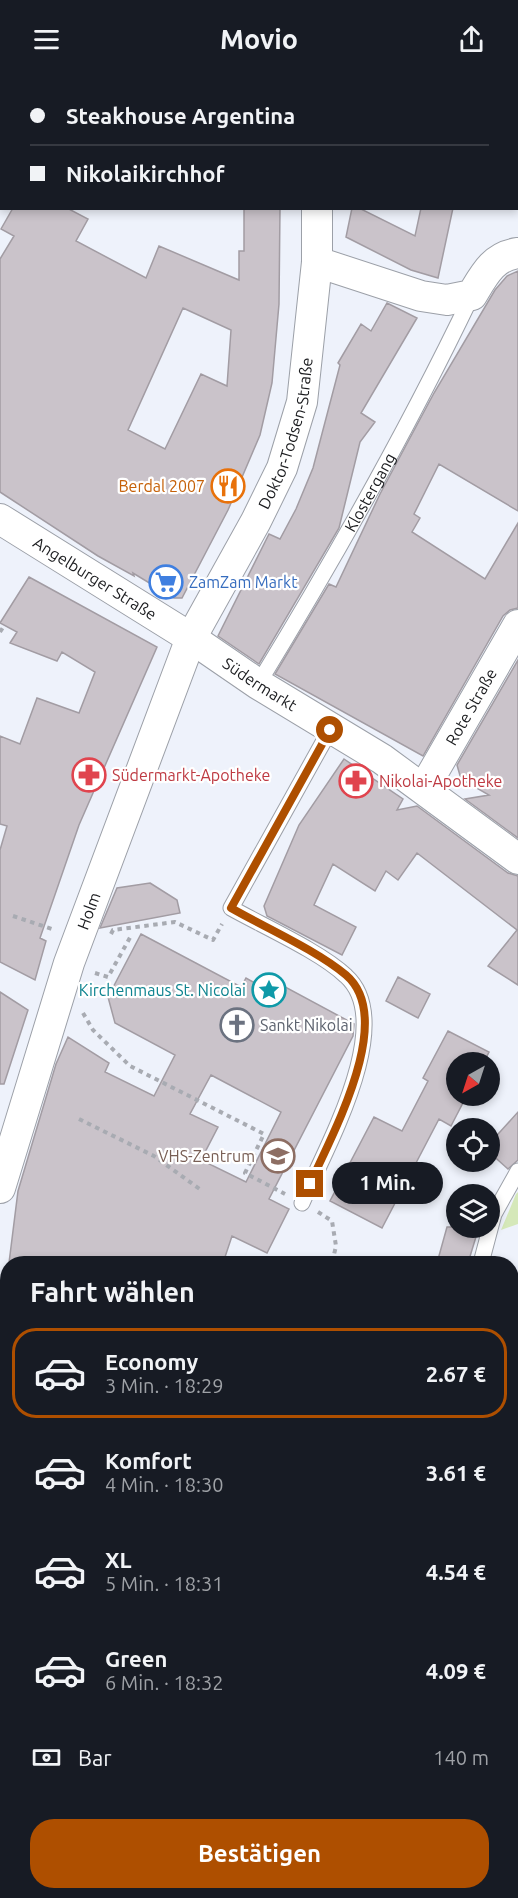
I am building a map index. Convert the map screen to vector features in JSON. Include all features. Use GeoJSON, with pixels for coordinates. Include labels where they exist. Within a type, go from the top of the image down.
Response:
{"type":"FeatureCollection","features":[{"type":"Feature","properties":{"kind":"street","name":"Doktor-Todsen-Straße"},"geometry":{"type":"LineString","coordinates":[[190,638],[256,521],[282,468],[302,402],[316,262],[317,210]]}},
{"type":"Feature","properties":{"kind":"street","name":"Klostergang"},"geometry":{"type":"LineString","coordinates":[[472,296],[493,263],[505,254],[518,253]]}},
{"type":"Feature","properties":{"kind":"street"},"geometry":{"type":"LineString","coordinates":[[316,262],[421,296],[447,300],[472,296]]}},
{"type":"Feature","properties":{"kind":"street","name":"Angelburger Straße"},"geometry":{"type":"LineString","coordinates":[[0,519],[190,638]]}},
{"type":"Feature","properties":{"kind":"street","name":"Rote Straße"},"geometry":{"type":"LineString","coordinates":[[424,788],[518,625]]}},
{"type":"Feature","properties":{"kind":"street","name":"Südermarkt"},"geometry":{"type":"LineString","coordinates":[[190,638],[330,730],[381,759],[518,858]]}},
{"type":"Feature","properties":{"kind":"street","name":"Holm"},"geometry":{"type":"LineString","coordinates":[[0,1188],[78,939],[190,638]]}},
{"type":"Feature","properties":{"kind":"lane","name":"Klostergang"},"geometry":{"type":"LineString","coordinates":[[258,684],[372,493],[459,326],[472,296]]}},
{"type":"Feature","properties":{"kind":"lane"},"geometry":{"type":"LineString","coordinates":[[302,1203],[362,1056],[366,1015],[348,977],[231,908],[330,730]]}},
{"type":"Feature","properties":{"kind":"lane"},"geometry":{"type":"LineString","coordinates":[[483,1256],[494,1214],[518,1171]]}},
{"type":"Feature","properties":{"kind":"path"},"geometry":{"type":"LineString","coordinates":[[0,632],[4,626]]}},
{"type":"Feature","properties":{"kind":"path"},"geometry":{"type":"LineString","coordinates":[[13,915],[78,939]]}},
{"type":"Feature","properties":{"kind":"path"},"geometry":{"type":"LineString","coordinates":[[113,930],[176,922],[213,940]]}},
{"type":"Feature","properties":{"kind":"path"},"geometry":{"type":"LineString","coordinates":[[90,971],[108,977],[132,934]]}},
{"type":"Feature","properties":{"kind":"path"},"geometry":{"type":"LineString","coordinates":[[79,1004],[93,1030],[130,1066],[264,1134],[245,1173],[302,1203]]}},
{"type":"Feature","properties":{"kind":"path"},"geometry":{"type":"LineString","coordinates":[[79,1119],[154,1156],[201,1190]]}},
{"type":"Feature","properties":{"kind":"path"},"geometry":{"type":"LineString","coordinates":[[332,1221],[336,1246],[334,1256]]}},
{"type":"Feature","properties":{"kind":"green space"},"geometry":{"type":"Polygon","coordinates":[[[518,1192],[518,1224],[501,1230],[516,1194],[518,1192]]]}},
{"type":"Feature","properties":{"kind":"building"},"geometry":{"type":"Polygon","coordinates":[[[12,210],[71,210],[88,219],[76,241],[146,278],[159,246],[239,280],[239,251],[244,251],[244,210],[280,210],[279,304],[272,383],[260,435],[228,510],[182,598],[174,598],[133,573],[134,576],[98,556],[0,492],[0,259],[14,236],[1,229],[12,210]],[[183,308],[128,430],[165,449],[201,374],[227,386],[231,330],[183,308]]]}},
{"type":"Feature","properties":{"kind":"building"},"geometry":{"type":"Polygon","coordinates":[[[352,210],[363,210],[415,236],[421,210],[453,210],[438,278],[411,270],[346,237],[352,210]]]}},
{"type":"Feature","properties":{"kind":"building"},"geometry":{"type":"Polygon","coordinates":[[[518,271],[518,511],[439,464],[414,514],[420,518],[412,532],[485,579],[518,523],[518,608],[510,610],[503,616],[423,756],[275,674],[329,584],[336,587],[380,494],[434,393],[495,290],[507,276],[518,271]]]}},
{"type":"Feature","properties":{"kind":"building"},"geometry":{"type":"Polygon","coordinates":[[[387,303],[417,318],[361,413],[375,422],[360,442],[339,528],[259,664],[218,636],[269,534],[280,539],[296,509],[313,468],[340,365],[338,363],[361,324],[371,331],[387,303]]]}},
{"type":"Feature","properties":{"kind":"building"},"geometry":{"type":"Polygon","coordinates":[[[29,577],[157,647],[79,825],[40,938],[46,941],[35,980],[0,962],[0,850],[7,826],[0,824],[0,736],[20,744],[37,698],[79,713],[95,672],[62,652],[57,661],[10,643],[17,632],[0,623],[29,577]]]}},
{"type":"Feature","properties":{"kind":"building"},"geometry":{"type":"Polygon","coordinates":[[[518,660],[518,838],[465,799],[489,795],[461,779],[457,765],[518,660]]]}},
{"type":"Feature","properties":{"kind":"building"},"geometry":{"type":"Polygon","coordinates":[[[344,759],[403,799],[397,810],[417,806],[508,873],[518,876],[518,985],[488,966],[517,930],[417,853],[398,880],[386,871],[375,891],[333,864],[314,905],[356,927],[342,955],[267,916],[264,906],[299,825],[344,759]]]}},
{"type":"Feature","properties":{"kind":"building"},"geometry":{"type":"Polygon","coordinates":[[[150,883],[177,900],[180,913],[100,928],[117,888],[150,883]]]}},
{"type":"Feature","properties":{"kind":"building"},"geometry":{"type":"Polygon","coordinates":[[[141,934],[241,987],[246,978],[271,992],[276,982],[354,1024],[353,1036],[269,1199],[289,1209],[267,1253],[232,1236],[225,1256],[10,1256],[18,1191],[56,1064],[68,1037],[109,1063],[105,1072],[154,1096],[175,1055],[115,1023],[108,997],[141,934]],[[211,1075],[190,1114],[218,1127],[201,1160],[246,1182],[281,1112],[211,1075]]]}},
{"type":"Feature","properties":{"kind":"building"},"geometry":{"type":"Polygon","coordinates":[[[398,977],[430,994],[418,1018],[386,1001],[398,977]]]}},
{"type":"Feature","properties":{"kind":"building"},"geometry":{"type":"Polygon","coordinates":[[[0,992],[28,1010],[4,1084],[0,1084],[0,992]]]}},
{"type":"Feature","properties":{"kind":"building"},"geometry":{"type":"Polygon","coordinates":[[[448,1031],[489,1052],[446,1052],[446,1106],[461,1106],[455,1118],[446,1118],[446,1123],[439,1119],[382,1228],[330,1201],[374,1117],[402,1131],[428,1081],[423,1078],[448,1031]]]}},
{"type":"Feature","properties":{"kind":"building"},"geometry":{"type":"Polygon","coordinates":[[[518,1112],[518,1160],[508,1169],[500,1162],[500,1132],[518,1112]]]}},
{"type":"Feature","properties":{"kind":"building"},"geometry":{"type":"Polygon","coordinates":[[[446,1231],[446,1238],[476,1238],[470,1256],[439,1256],[446,1231]]]}},
{"type":"Feature","properties":{"kind":"place","name":"Berdal 2007"},"geometry":{"type":"Point","coordinates":[228,486]}},
{"type":"Feature","properties":{"kind":"place","name":"ZamZam Markt"},"geometry":{"type":"Point","coordinates":[166,582]}},
{"type":"Feature","properties":{"kind":"place","name":"Südermarkt-Apotheke"},"geometry":{"type":"Point","coordinates":[89,775]}},
{"type":"Feature","properties":{"kind":"place","name":"Nikolai-Apotheke"},"geometry":{"type":"Point","coordinates":[356,781]}},
{"type":"Feature","properties":{"kind":"place","name":"Kirchenmaus St. Nicolai"},"geometry":{"type":"Point","coordinates":[269,990]}},
{"type":"Feature","properties":{"kind":"place","name":"Sankt Nikolai"},"geometry":{"type":"Point","coordinates":[237,1025]}},
{"type":"Feature","properties":{"kind":"place","name":"VHS-Zentrum"},"geometry":{"type":"Point","coordinates":[278,1156]}},
{"type":"Feature","properties":{"kind":"route"},"geometry":{"type":"LineString","coordinates":[[310,1184],[350,1092],[362,1056],[366,1035],[366,1015],[358,993],[348,977],[328,963],[231,908],[330,730]]}}]}
